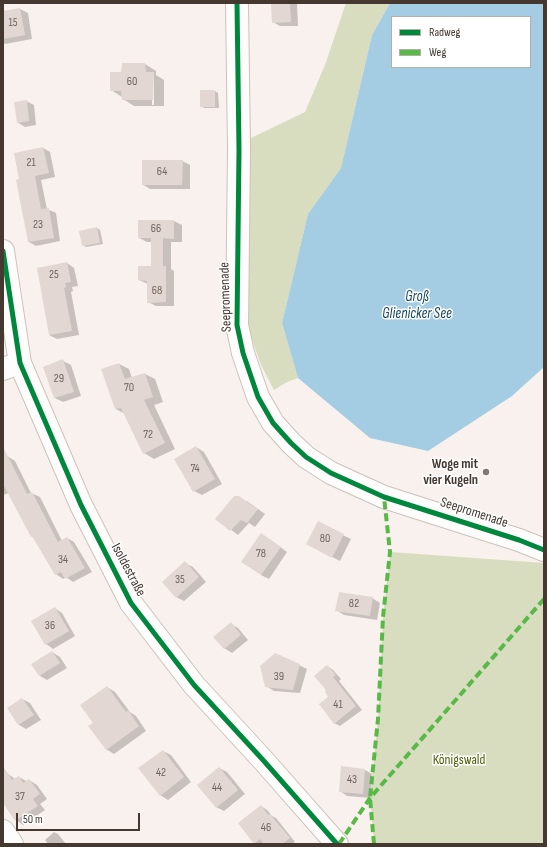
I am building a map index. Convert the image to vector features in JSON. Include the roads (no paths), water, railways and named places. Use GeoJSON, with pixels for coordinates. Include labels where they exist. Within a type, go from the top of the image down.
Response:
{"type":"FeatureCollection","features":[{"type":"Feature","properties":{"kind":"street","name":"Seepromenade"},"geometry":{"type":"LineString","coordinates":[[237,3],[239,150],[237,325],[250,377],[273,424],[306,457],[331,473],[384,497],[519,540],[544,550]]}},
{"type":"Feature","properties":{"kind":"street","name":"Isoldestraße"},"geometry":{"type":"LineString","coordinates":[[3,251],[12,366],[131,603],[194,685],[337,844]]}},
{"type":"Feature","properties":{"kind":"street"},"geometry":{"type":"LineString","coordinates":[[3,831],[12,844]]}},
{"type":"Feature","properties":{"kind":"water","name":"Groß Glienicker See"},"geometry":{"type":"Polygon","coordinates":[[[390,3],[544,3],[544,367],[512,396],[428,451],[370,438],[298,378],[282,323],[308,214],[341,168],[372,35],[390,3]]]}},
{"type":"Feature","properties":{"kind":"place","name":"Woge mit vier Kugeln"},"geometry":{"type":"Point","coordinates":[486,472]}},
{"type":"Feature","properties":{"kind":"park label","name":"Königswald"},"geometry":{"type":"Point","coordinates":[459,760]}}]}
